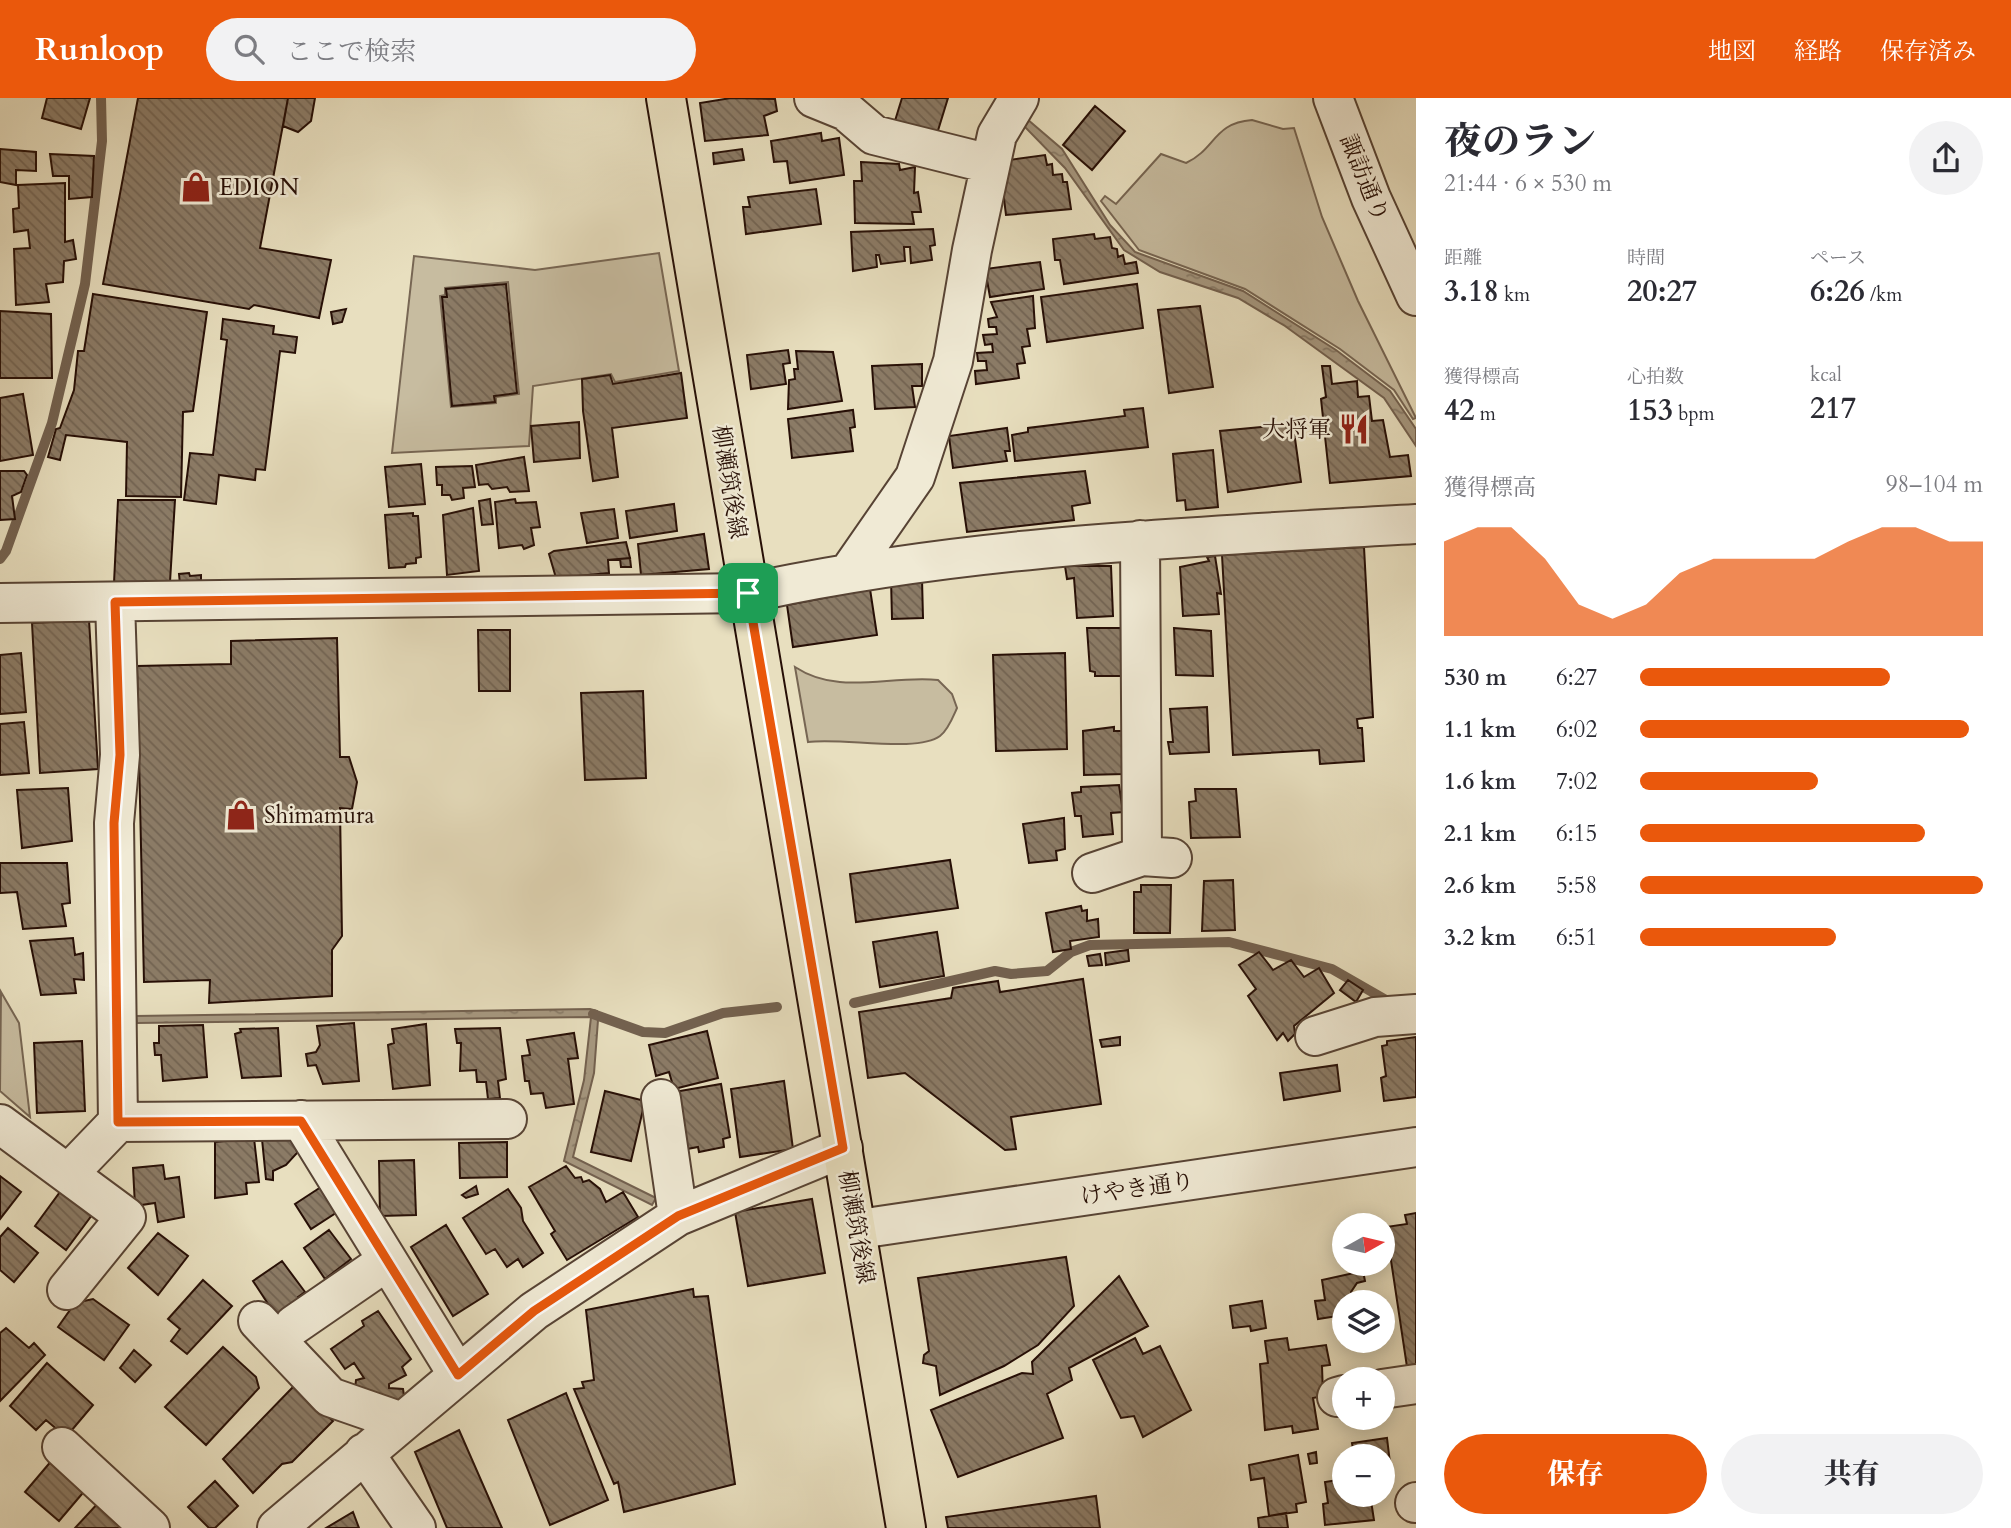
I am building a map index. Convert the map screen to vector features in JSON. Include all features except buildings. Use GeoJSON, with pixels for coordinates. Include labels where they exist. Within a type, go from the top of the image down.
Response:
{"type":"FeatureCollection","features":[{"type":"Feature","properties":{"kind":"main road","name":"柳瀬筑後線"},"geometry":{"type":"LineString","coordinates":[[666,98],[748,593],[859,1229],[906,1528]]}},
{"type":"Feature","properties":{"kind":"street"},"geometry":{"type":"LineString","coordinates":[[814,98],[846,111],[874,135],[990,164]]}},
{"type":"Feature","properties":{"kind":"street"},"geometry":{"type":"LineString","coordinates":[[849,572],[915,477],[953,361],[997,135],[1019,98]]}},
{"type":"Feature","properties":{"kind":"street","name":"諏訪通り"},"geometry":{"type":"LineString","coordinates":[[1333,98],[1371,198],[1416,296]]}},
{"type":"Feature","properties":{"kind":"street"},"geometry":{"type":"LineString","coordinates":[[0,604],[748,593],[849,572],[1140,540],[1416,524]]}},
{"type":"Feature","properties":{"kind":"street"},"geometry":{"type":"LineString","coordinates":[[1092,873],[1157,857],[1140,540]]}},
{"type":"Feature","properties":{"kind":"street"},"geometry":{"type":"LineString","coordinates":[[68,1174],[118,1122],[114,823],[120,755],[115,602]]}},
{"type":"Feature","properties":{"kind":"street"},"geometry":{"type":"LineString","coordinates":[[1315,1037],[1375,1017],[1416,1014]]}},
{"type":"Feature","properties":{"kind":"street"},"geometry":{"type":"LineString","coordinates":[[661,1099],[678,1216]]}},
{"type":"Feature","properties":{"kind":"street"},"geometry":{"type":"LineString","coordinates":[[118,1122],[507,1119]]}},
{"type":"Feature","properties":{"kind":"street"},"geometry":{"type":"LineString","coordinates":[[301,1121],[458,1375]]}},
{"type":"Feature","properties":{"kind":"street"},"geometry":{"type":"LineString","coordinates":[[0,1124],[126,1217],[67,1290]]}},
{"type":"Feature","properties":{"kind":"street","name":"けやき通り"},"geometry":{"type":"LineString","coordinates":[[859,1229],[1416,1147]]}},
{"type":"Feature","properties":{"kind":"street"},"geometry":{"type":"LineString","coordinates":[[277,1528],[534,1311],[678,1216],[843,1148]]}},
{"type":"Feature","properties":{"kind":"street"},"geometry":{"type":"LineString","coordinates":[[387,1261],[276,1323],[330,1396],[402,1422]]}},
{"type":"Feature","properties":{"kind":"street"},"geometry":{"type":"LineString","coordinates":[[1395,1387],[1416,1384]]}},
{"type":"Feature","properties":{"kind":"street"},"geometry":{"type":"LineString","coordinates":[[62,1447],[150,1528]]}},
{"type":"Feature","properties":{"kind":"street"},"geometry":{"type":"LineString","coordinates":[[365,1454],[416,1528]]}},
{"type":"Feature","properties":{"kind":"shaded area"},"geometry":{"type":"Polygon","coordinates":[[[1252,120],[1283,129],[1294,128],[1322,217],[1358,301],[1416,418],[1413,419],[1394,390],[1340,349],[1245,289],[1139,250],[1101,201],[1105,196],[1116,204],[1161,154],[1186,163],[1229,126],[1252,120]]]}},
{"type":"Feature","properties":{"kind":"shaded area"},"geometry":{"type":"Polygon","coordinates":[[[659,253],[679,371],[615,382],[611,374],[533,386],[529,446],[392,453],[414,256],[535,270],[659,253]],[[508,282],[445,288],[445,295],[440,296],[451,407],[496,403],[496,397],[519,394],[508,282]]]}},
{"type":"Feature","properties":{"kind":"shaded area"},"geometry":{"type":"Polygon","coordinates":[[[795,667],[812,676],[846,683],[938,680],[952,694],[957,708],[943,733],[929,741],[897,744],[808,742],[795,667]]]}},
{"type":"Feature","properties":{"kind":"shaded area"},"geometry":{"type":"Polygon","coordinates":[[[1,992],[19,1023],[30,1117],[0,1091],[1,992]]]}},
{"type":"Feature","properties":{"kind":"water"},"geometry":{"type":"Polygon","coordinates":[[[1027,119],[1062,149],[1110,225],[1135,252],[1243,291],[1336,350],[1390,391],[1416,429],[1416,446],[1384,398],[1285,326],[1238,298],[1160,272],[1124,250],[1065,168],[1023,125],[1027,119]]]}},
{"type":"Feature","properties":{"kind":"water"},"geometry":{"type":"Polygon","coordinates":[[[597,1011],[598,1020],[594,1073],[573,1157],[656,1198],[652,1205],[564,1161],[584,1080],[591,1017],[137,1023],[136,1016],[597,1011]]]}},
{"type":"Feature","properties":{"kind":"waterway"},"geometry":{"type":"LineString","coordinates":[[0,559],[6,551],[52,423],[85,284],[102,141],[101,98]]}},
{"type":"Feature","properties":{"kind":"waterway"},"geometry":{"type":"LineString","coordinates":[[854,1003],[995,971],[1011,974],[1047,971],[1071,952],[1090,945],[1229,942],[1332,969],[1393,1004]]}},
{"type":"Feature","properties":{"kind":"waterway"},"geometry":{"type":"LineString","coordinates":[[593,1014],[643,1032],[665,1033],[723,1013],[777,1007]]}},
{"type":"Feature","properties":{"kind":"place","name":"EDION"},"geometry":{"type":"Point","coordinates":[196,187]}},
{"type":"Feature","properties":{"kind":"place","name":"大将軍"},"geometry":{"type":"Point","coordinates":[1354,429]}},
{"type":"Feature","properties":{"kind":"place","name":"Shimamura"},"geometry":{"type":"Point","coordinates":[241,815]}},
{"type":"Feature","properties":{"kind":"route"},"geometry":{"type":"LineString","coordinates":[[748,593],[843,1148],[678,1216],[534,1311],[458,1375],[301,1121],[118,1122],[114,823],[120,755],[115,602],[748,593]]}}]}
